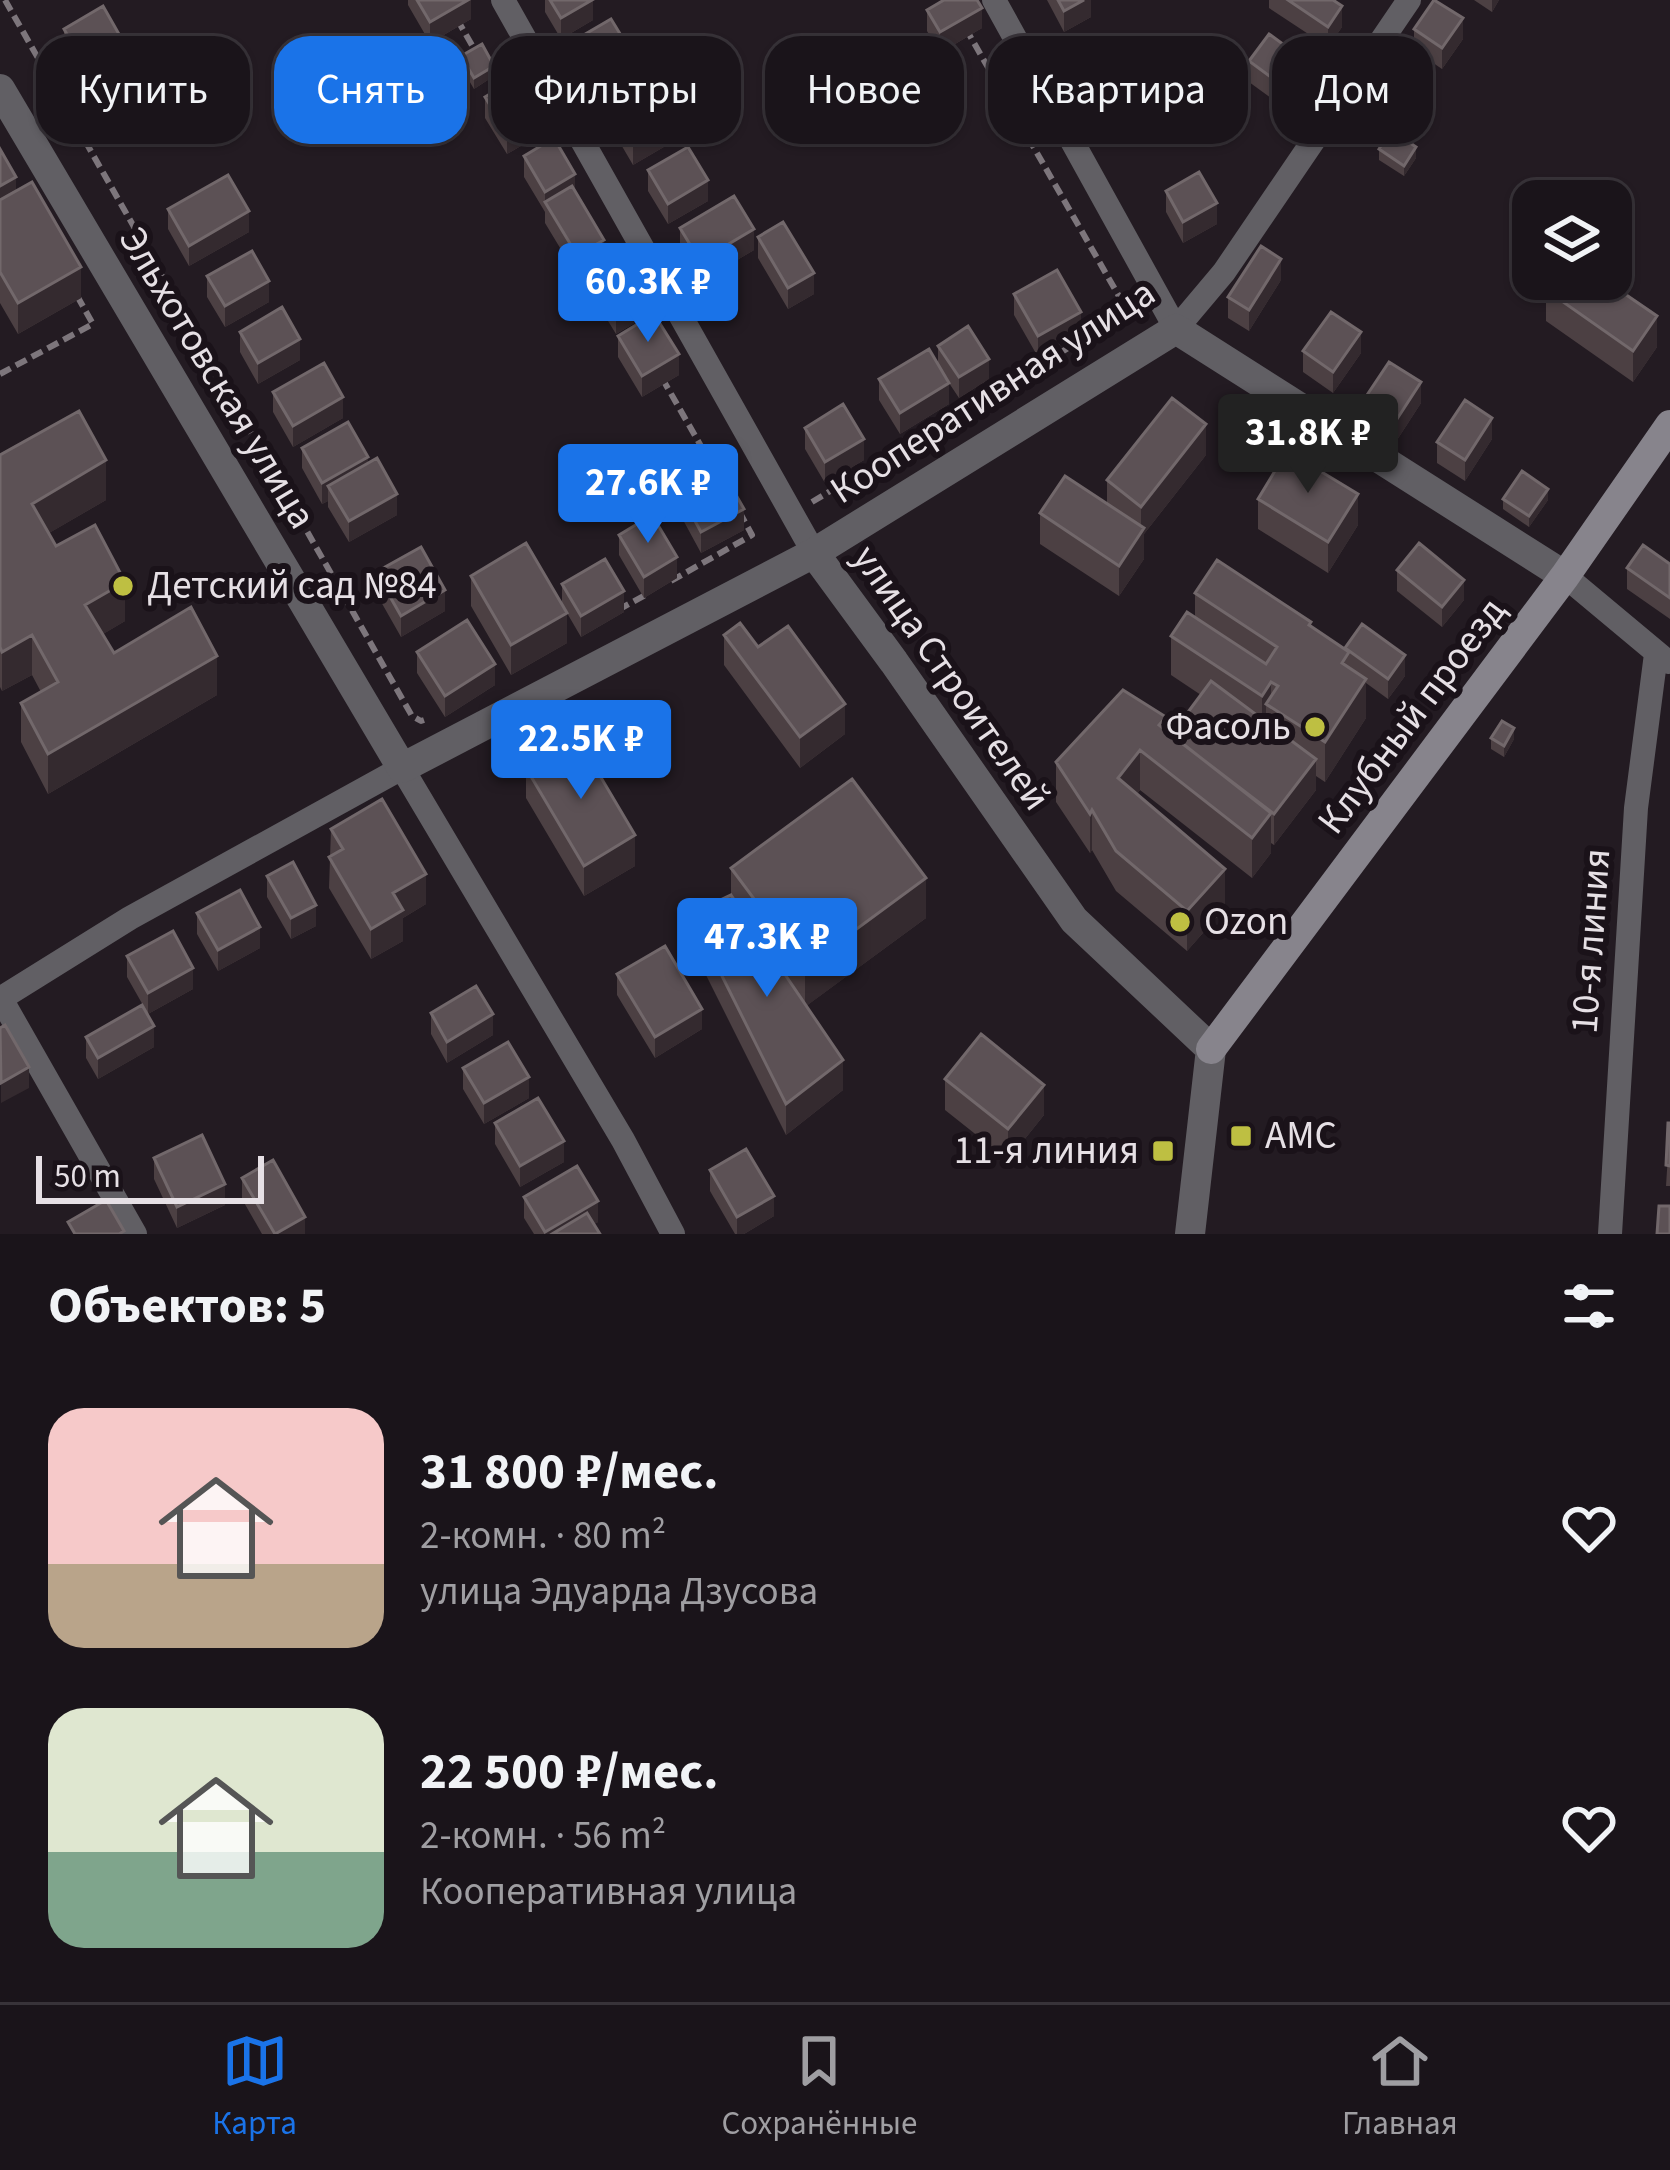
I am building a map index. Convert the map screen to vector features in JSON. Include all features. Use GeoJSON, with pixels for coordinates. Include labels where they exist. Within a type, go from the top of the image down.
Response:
{"type":"FeatureCollection","features":[{"type":"Feature","properties":{"kind":"main road","name":"Клубный проезд"},"geometry":{"type":"LineString","coordinates":[[1211,1049],[1565,576],[1670,425]]}},
{"type":"Feature","properties":{"kind":"street","name":"улица Строителей"},"geometry":{"type":"LineString","coordinates":[[503,0],[814,553],[1074,920],[1211,1049]]}},
{"type":"Feature","properties":{"kind":"street"},"geometry":{"type":"LineString","coordinates":[[994,0],[1176,329],[1565,576],[1663,659]]}},
{"type":"Feature","properties":{"kind":"street","name":"Кооперативная улица"},"geometry":{"type":"LineString","coordinates":[[0,998],[130,918],[402,768],[814,553],[1176,329],[1224,272],[1409,0]]}},
{"type":"Feature","properties":{"kind":"street","name":"Эльхотовская улица"},"geometry":{"type":"LineString","coordinates":[[0,89],[623,1140],[674,1234]]}},
{"type":"Feature","properties":{"kind":"street","name":"10-я линия"},"geometry":{"type":"LineString","coordinates":[[1610,1234],[1636,808],[1663,659]]}},
{"type":"Feature","properties":{"kind":"street"},"geometry":{"type":"LineString","coordinates":[[0,998],[135,1234]]}},
{"type":"Feature","properties":{"kind":"street"},"geometry":{"type":"LineString","coordinates":[[1190,1234],[1211,1049]]}},
{"type":"Feature","properties":{"kind":"path"},"geometry":{"type":"LineString","coordinates":[[5,0],[412,716],[421,721],[442,710]]}},
{"type":"Feature","properties":{"kind":"path"},"geometry":{"type":"LineString","coordinates":[[458,21],[481,62]]}},
{"type":"Feature","properties":{"kind":"path"},"geometry":{"type":"LineString","coordinates":[[811,503],[1128,312],[961,21]]}},
{"type":"Feature","properties":{"kind":"path"},"geometry":{"type":"LineString","coordinates":[[587,247],[611,288]]}},
{"type":"Feature","properties":{"kind":"path"},"geometry":{"type":"LineString","coordinates":[[0,374],[93,324],[70,284]]}},
{"type":"Feature","properties":{"kind":"path"},"geometry":{"type":"LineString","coordinates":[[658,370],[729,494]]}},
{"type":"Feature","properties":{"kind":"path"},"geometry":{"type":"LineString","coordinates":[[670,582],[752,535],[741,514]]}},
{"type":"Feature","properties":{"kind":"path"},"geometry":{"type":"LineString","coordinates":[[608,616],[649,593]]}},
{"type":"Feature","properties":{"kind":"building"},"geometry":{"type":"Polygon","coordinates":[[[417,0],[468,0],[430,22],[417,0]]]}},
{"type":"Feature","properties":{"kind":"building"},"geometry":{"type":"Polygon","coordinates":[[[550,0],[592,0],[561,18],[550,0]]]}},
{"type":"Feature","properties":{"kind":"building"},"geometry":{"type":"Polygon","coordinates":[[[944,0],[977,0],[982,8],[940,32],[927,10],[944,0]]]}},
{"type":"Feature","properties":{"kind":"building"},"geometry":{"type":"Polygon","coordinates":[[[1058,0],[1084,0],[1064,11],[1058,0]]]}},
{"type":"Feature","properties":{"kind":"building"},"geometry":{"type":"Polygon","coordinates":[[[1288,0],[1333,0],[1342,6],[1328,27],[1288,0]]]}},
{"type":"Feature","properties":{"kind":"building"},"geometry":{"type":"Polygon","coordinates":[[[1434,0],[1463,18],[1442,48],[1433,36],[1414,29],[1434,0]]]}},
{"type":"Feature","properties":{"kind":"building"},"geometry":{"type":"Polygon","coordinates":[[[103,6],[120,36],[68,36],[64,29],[103,6]]]}},
{"type":"Feature","properties":{"kind":"building"},"geometry":{"type":"Polygon","coordinates":[[[611,19],[621,36],[582,36],[611,19]]]}},
{"type":"Feature","properties":{"kind":"building"},"geometry":{"type":"Polygon","coordinates":[[[1269,34],[1272,36],[1272,78],[1249,61],[1269,34]]]}},
{"type":"Feature","properties":{"kind":"building"},"geometry":{"type":"Polygon","coordinates":[[[482,44],[491,68],[474,78],[467,66],[467,53],[482,44]]]}},
{"type":"Feature","properties":{"kind":"building"},"geometry":{"type":"Polygon","coordinates":[[[544,144],[558,144],[575,174],[545,192],[524,156],[544,144]]]}},
{"type":"Feature","properties":{"kind":"building"},"geometry":{"type":"Polygon","coordinates":[[[1382,144],[1416,147],[1404,166],[1379,149],[1382,144]]]}},
{"type":"Feature","properties":{"kind":"building"},"geometry":{"type":"Polygon","coordinates":[[[688,147],[708,180],[668,204],[648,170],[688,147]]]}},
{"type":"Feature","properties":{"kind":"building"},"geometry":{"type":"Polygon","coordinates":[[[0,149],[16,177],[0,186],[0,149]]]}},
{"type":"Feature","properties":{"kind":"building"},"geometry":{"type":"Polygon","coordinates":[[[1199,172],[1217,203],[1183,222],[1166,191],[1199,172]]]}},
{"type":"Feature","properties":{"kind":"building"},"geometry":{"type":"Polygon","coordinates":[[[228,175],[249,211],[189,246],[168,209],[228,175]]]}},
{"type":"Feature","properties":{"kind":"building"},"geometry":{"type":"Polygon","coordinates":[[[32,182],[81,267],[18,303],[0,272],[0,200],[32,182]]]}},
{"type":"Feature","properties":{"kind":"building"},"geometry":{"type":"Polygon","coordinates":[[[572,186],[604,240],[577,255],[545,202],[572,186]]]}},
{"type":"Feature","properties":{"kind":"building"},"geometry":{"type":"Polygon","coordinates":[[[734,196],[754,229],[700,261],[680,228],[734,196]]]}},
{"type":"Feature","properties":{"kind":"building"},"geometry":{"type":"Polygon","coordinates":[[[783,222],[814,273],[788,288],[758,237],[783,222]]]}},
{"type":"Feature","properties":{"kind":"building"},"geometry":{"type":"Polygon","coordinates":[[[1261,246],[1281,259],[1249,310],[1228,297],[1261,246]]]}},
{"type":"Feature","properties":{"kind":"building"},"geometry":{"type":"Polygon","coordinates":[[[252,251],[269,281],[225,306],[207,276],[252,251]]]}},
{"type":"Feature","properties":{"kind":"building"},"geometry":{"type":"Polygon","coordinates":[[[625,266],[643,297],[616,313],[597,282],[625,266]]]}},
{"type":"Feature","properties":{"kind":"building"},"geometry":{"type":"Polygon","coordinates":[[[1057,270],[1081,312],[1038,336],[1014,294],[1057,270]]]}},
{"type":"Feature","properties":{"kind":"building"},"geometry":{"type":"Polygon","coordinates":[[[1632,299],[1657,316],[1633,351],[1560,300],[1632,299]]]}},
{"type":"Feature","properties":{"kind":"building"},"geometry":{"type":"Polygon","coordinates":[[[282,307],[300,339],[258,363],[240,332],[282,307]]]}},
{"type":"Feature","properties":{"kind":"building"},"geometry":{"type":"Polygon","coordinates":[[[1331,312],[1361,332],[1333,372],[1303,351],[1331,312]]]}},
{"type":"Feature","properties":{"kind":"building"},"geometry":{"type":"Polygon","coordinates":[[[654,314],[679,354],[642,376],[618,336],[654,314]]]}},
{"type":"Feature","properties":{"kind":"building"},"geometry":{"type":"Polygon","coordinates":[[[968,326],[989,359],[959,377],[938,346],[968,326]]]}},
{"type":"Feature","properties":{"kind":"building"},"geometry":{"type":"Polygon","coordinates":[[[929,349],[949,383],[900,413],[879,379],[929,349]]]}},
{"type":"Feature","properties":{"kind":"building"},"geometry":{"type":"Polygon","coordinates":[[[1389,362],[1421,382],[1397,419],[1365,398],[1389,362]]]}},
{"type":"Feature","properties":{"kind":"building"},"geometry":{"type":"Polygon","coordinates":[[[324,363],[343,397],[293,426],[273,392],[324,363]]]}},
{"type":"Feature","properties":{"kind":"building"},"geometry":{"type":"Polygon","coordinates":[[[1172,398],[1206,424],[1141,507],[1107,480],[1172,398]]]}},
{"type":"Feature","properties":{"kind":"building"},"geometry":{"type":"Polygon","coordinates":[[[1465,400],[1492,418],[1465,460],[1437,442],[1465,400]]]}},
{"type":"Feature","properties":{"kind":"building"},"geometry":{"type":"Polygon","coordinates":[[[843,404],[864,439],[825,462],[805,428],[843,404]]]}},
{"type":"Feature","properties":{"kind":"building"},"geometry":{"type":"Polygon","coordinates":[[[79,411],[106,460],[32,504],[56,546],[95,525],[125,582],[85,605],[114,653],[191,607],[217,656],[48,754],[21,703],[58,682],[32,635],[2,652],[0,647],[0,455],[79,411]]]}},
{"type":"Feature","properties":{"kind":"building"},"geometry":{"type":"Polygon","coordinates":[[[348,422],[368,457],[322,483],[302,448],[348,422]]]}},
{"type":"Feature","properties":{"kind":"building"},"geometry":{"type":"Polygon","coordinates":[[[1287,451],[1358,494],[1328,542],[1258,499],[1287,451]]]}},
{"type":"Feature","properties":{"kind":"building"},"geometry":{"type":"Polygon","coordinates":[[[377,458],[397,494],[349,521],[328,486],[377,458]]]}},
{"type":"Feature","properties":{"kind":"building"},"geometry":{"type":"Polygon","coordinates":[[[1522,471],[1548,489],[1529,516],[1503,499],[1522,471]]]}},
{"type":"Feature","properties":{"kind":"building"},"geometry":{"type":"Polygon","coordinates":[[[724,474],[744,509],[701,532],[682,497],[724,474]]]}},
{"type":"Feature","properties":{"kind":"building"},"geometry":{"type":"Polygon","coordinates":[[[1065,476],[1144,528],[1119,566],[1040,513],[1065,476]]]}},
{"type":"Feature","properties":{"kind":"building"},"geometry":{"type":"Polygon","coordinates":[[[652,515],[677,557],[644,577],[619,535],[652,515]]]}},
{"type":"Feature","properties":{"kind":"building"},"geometry":{"type":"Polygon","coordinates":[[[526,543],[567,613],[511,645],[471,576],[526,543]]]}},
{"type":"Feature","properties":{"kind":"building"},"geometry":{"type":"Polygon","coordinates":[[[1419,543],[1464,580],[1442,607],[1397,570],[1419,543]]]}},
{"type":"Feature","properties":{"kind":"building"},"geometry":{"type":"Polygon","coordinates":[[[1643,545],[1670,564],[1670,598],[1627,568],[1643,545]]]}},
{"type":"Feature","properties":{"kind":"building"},"geometry":{"type":"Polygon","coordinates":[[[421,547],[445,590],[401,616],[376,572],[421,547]]]}},
{"type":"Feature","properties":{"kind":"building"},"geometry":{"type":"Polygon","coordinates":[[[605,559],[624,591],[581,616],[562,584],[605,559]]]}},
{"type":"Feature","properties":{"kind":"building"},"geometry":{"type":"Polygon","coordinates":[[[1217,560],[1349,652],[1342,663],[1366,679],[1325,742],[1266,704],[1278,686],[1271,682],[1262,696],[1171,636],[1187,612],[1266,664],[1277,647],[1195,593],[1217,560]]]}},
{"type":"Feature","properties":{"kind":"building"},"geometry":{"type":"Polygon","coordinates":[[[467,620],[495,664],[445,696],[417,652],[467,620]]]}},
{"type":"Feature","properties":{"kind":"building"},"geometry":{"type":"Polygon","coordinates":[[[740,623],[758,647],[788,626],[845,704],[800,737],[724,635],[740,623]]]}},
{"type":"Feature","properties":{"kind":"building"},"geometry":{"type":"Polygon","coordinates":[[[1362,624],[1405,655],[1388,679],[1345,648],[1362,624]]]}},
{"type":"Feature","properties":{"kind":"building"},"geometry":{"type":"Polygon","coordinates":[[[1211,681],[1316,759],[1274,814],[1171,735],[1211,681]]]}},
{"type":"Feature","properties":{"kind":"building"},"geometry":{"type":"Polygon","coordinates":[[[1123,690],[1166,717],[1159,725],[1271,813],[1252,838],[1140,750],[1118,778],[1225,869],[1187,911],[1116,851],[1056,762],[1123,690]]]}},
{"type":"Feature","properties":{"kind":"building"},"geometry":{"type":"Polygon","coordinates":[[[1502,721],[1514,728],[1504,746],[1491,738],[1502,721]]]}},
{"type":"Feature","properties":{"kind":"building"},"geometry":{"type":"Polygon","coordinates":[[[577,737],[635,835],[584,866],[526,768],[577,737]]]}},
{"type":"Feature","properties":{"kind":"building"},"geometry":{"type":"Polygon","coordinates":[[[852,779],[926,878],[805,967],[731,868],[852,779]]]}},
{"type":"Feature","properties":{"kind":"building"},"geometry":{"type":"Polygon","coordinates":[[[382,799],[426,874],[393,893],[403,910],[371,929],[329,857],[343,849],[331,829],[382,799]]]}},
{"type":"Feature","properties":{"kind":"building"},"geometry":{"type":"Polygon","coordinates":[[[293,862],[316,905],[291,918],[267,876],[293,862]]]}},
{"type":"Feature","properties":{"kind":"building"},"geometry":{"type":"Polygon","coordinates":[[[240,890],[260,927],[218,950],[197,913],[240,890]]]}},
{"type":"Feature","properties":{"kind":"building"},"geometry":{"type":"Polygon","coordinates":[[[731,895],[843,1060],[786,1104],[691,914],[731,895]]]}},
{"type":"Feature","properties":{"kind":"building"},"geometry":{"type":"Polygon","coordinates":[[[173,931],[193,968],[148,993],[127,956],[173,931]]]}},
{"type":"Feature","properties":{"kind":"building"},"geometry":{"type":"Polygon","coordinates":[[[665,946],[702,1009],[655,1037],[617,974],[665,946]]]}},
{"type":"Feature","properties":{"kind":"building"},"geometry":{"type":"Polygon","coordinates":[[[476,986],[493,1014],[447,1042],[431,1013],[476,986]]]}},
{"type":"Feature","properties":{"kind":"building"},"geometry":{"type":"Polygon","coordinates":[[[142,1005],[154,1026],[98,1058],[86,1037],[142,1005]]]}},
{"type":"Feature","properties":{"kind":"building"},"geometry":{"type":"Polygon","coordinates":[[[5,1025],[29,1067],[1,1083],[0,1028],[5,1025]]]}},
{"type":"Feature","properties":{"kind":"building"},"geometry":{"type":"Polygon","coordinates":[[[981,1034],[1044,1085],[1008,1129],[945,1079],[981,1034]]]}},
{"type":"Feature","properties":{"kind":"building"},"geometry":{"type":"Polygon","coordinates":[[[508,1042],[529,1077],[484,1103],[463,1068],[508,1042]]]}},
{"type":"Feature","properties":{"kind":"building"},"geometry":{"type":"Polygon","coordinates":[[[538,1098],[564,1141],[520,1166],[495,1123],[538,1098]]]}},
{"type":"Feature","properties":{"kind":"building"},"geometry":{"type":"Polygon","coordinates":[[[1670,1123],[1670,1166],[1666,1165],[1670,1123]]]}},
{"type":"Feature","properties":{"kind":"building"},"geometry":{"type":"Polygon","coordinates":[[[202,1135],[225,1184],[177,1207],[154,1158],[202,1135]]]}},
{"type":"Feature","properties":{"kind":"building"},"geometry":{"type":"Polygon","coordinates":[[[746,1149],[774,1196],[737,1217],[710,1170],[746,1149]]]}},
{"type":"Feature","properties":{"kind":"building"},"geometry":{"type":"Polygon","coordinates":[[[273,1160],[305,1217],[275,1234],[242,1178],[273,1160]]]}},
{"type":"Feature","properties":{"kind":"building"},"geometry":{"type":"Polygon","coordinates":[[[577,1166],[598,1201],[545,1232],[524,1197],[577,1166]]]}},
{"type":"Feature","properties":{"kind":"building"},"geometry":{"type":"Polygon","coordinates":[[[106,1200],[124,1231],[75,1234],[68,1222],[106,1200]]]}},
{"type":"Feature","properties":{"kind":"building"},"geometry":{"type":"Polygon","coordinates":[[[1659,1206],[1670,1206],[1670,1234],[1657,1234],[1659,1206]]]}},
{"type":"Feature","properties":{"kind":"building"},"geometry":{"type":"Polygon","coordinates":[[[587,1213],[600,1234],[552,1234],[587,1213]]]}},
{"type":"Feature","properties":{"kind":"place","name":"Детский сад №84"},"geometry":{"type":"Point","coordinates":[123,586]}},
{"type":"Feature","properties":{"kind":"place","name":"Фасоль"},"geometry":{"type":"Point","coordinates":[1315,727]}},
{"type":"Feature","properties":{"kind":"place","name":"Ozon"},"geometry":{"type":"Point","coordinates":[1180,922]}},
{"type":"Feature","properties":{"kind":"place","name":"АМС"},"geometry":{"type":"Point","coordinates":[1241,1136]}},
{"type":"Feature","properties":{"kind":"place","name":"11-я линия"},"geometry":{"type":"Point","coordinates":[1163,1151]}}]}
